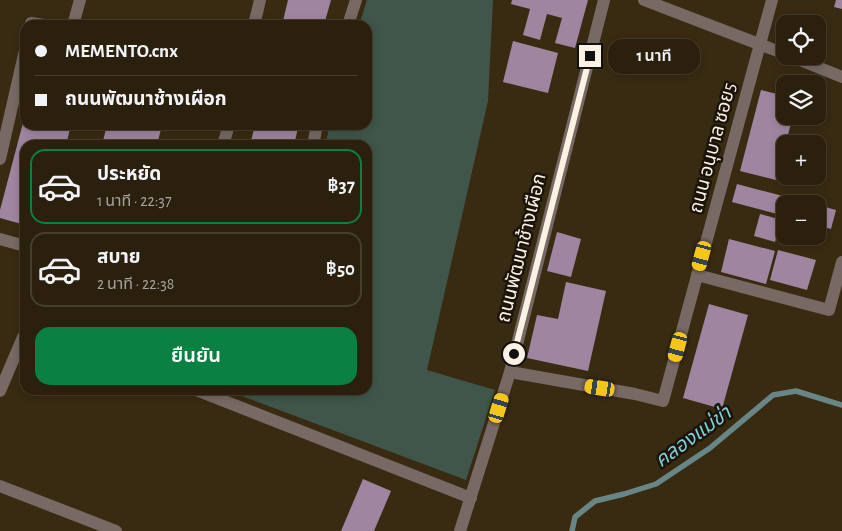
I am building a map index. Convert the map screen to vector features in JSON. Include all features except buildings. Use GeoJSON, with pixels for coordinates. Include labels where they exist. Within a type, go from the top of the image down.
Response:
{"type":"FeatureCollection","features":[{"type":"Feature","properties":{"kind":"street"},"geometry":{"type":"LineString","coordinates":[[74,20],[80,0]]}},
{"type":"Feature","properties":{"kind":"street"},"geometry":{"type":"LineString","coordinates":[[255,20],[260,0]]}},
{"type":"Feature","properties":{"kind":"street"},"geometry":{"type":"LineString","coordinates":[[350,20],[356,0]]}},
{"type":"Feature","properties":{"kind":"street","name":"ถนนพัฒนาช้างเผือก"},"geometry":{"type":"LineString","coordinates":[[460,531],[510,372],[604,0]]}},
{"type":"Feature","properties":{"kind":"street"},"geometry":{"type":"LineString","coordinates":[[644,0],[776,51]]}},
{"type":"Feature","properties":{"kind":"street","name":"ถนน อนุบาล ซอย5"},"geometry":{"type":"LineString","coordinates":[[510,372],[636,394],[663,401],[772,0]]}},
{"type":"Feature","properties":{"kind":"street"},"geometry":{"type":"LineString","coordinates":[[812,65],[842,77]]}},
{"type":"Feature","properties":{"kind":"street"},"geometry":{"type":"LineString","coordinates":[[0,159],[20,72]]}},
{"type":"Feature","properties":{"kind":"street"},"geometry":{"type":"LineString","coordinates":[[0,239],[20,245]]}},
{"type":"Feature","properties":{"kind":"street"},"geometry":{"type":"LineString","coordinates":[[697,275],[829,310],[842,262]]}},
{"type":"Feature","properties":{"kind":"street"},"geometry":{"type":"LineString","coordinates":[[0,391],[20,345]]}},
{"type":"Feature","properties":{"kind":"street"},"geometry":{"type":"LineString","coordinates":[[209,395],[471,498]]}},
{"type":"Feature","properties":{"kind":"street"},"geometry":{"type":"LineString","coordinates":[[0,486],[116,531]]}},
{"type":"Feature","properties":{"kind":"green space"},"geometry":{"type":"Polygon","coordinates":[[[367,0],[493,0],[488,101],[427,370],[495,390],[466,480],[239,395],[372,395],[372,140],[326,140],[329,130],[372,130],[372,20],[361,20],[367,0]]]}},
{"type":"Feature","properties":{"kind":"waterway","name":"คลองแม่ข่า"},"geometry":{"type":"LineString","coordinates":[[572,531],[575,517],[595,501],[656,484],[710,448],[773,395],[796,391],[842,405]]}},
{"type":"Feature","properties":{"kind":"route"},"geometry":{"type":"LineString","coordinates":[[514,354],[590,56]]}}]}
